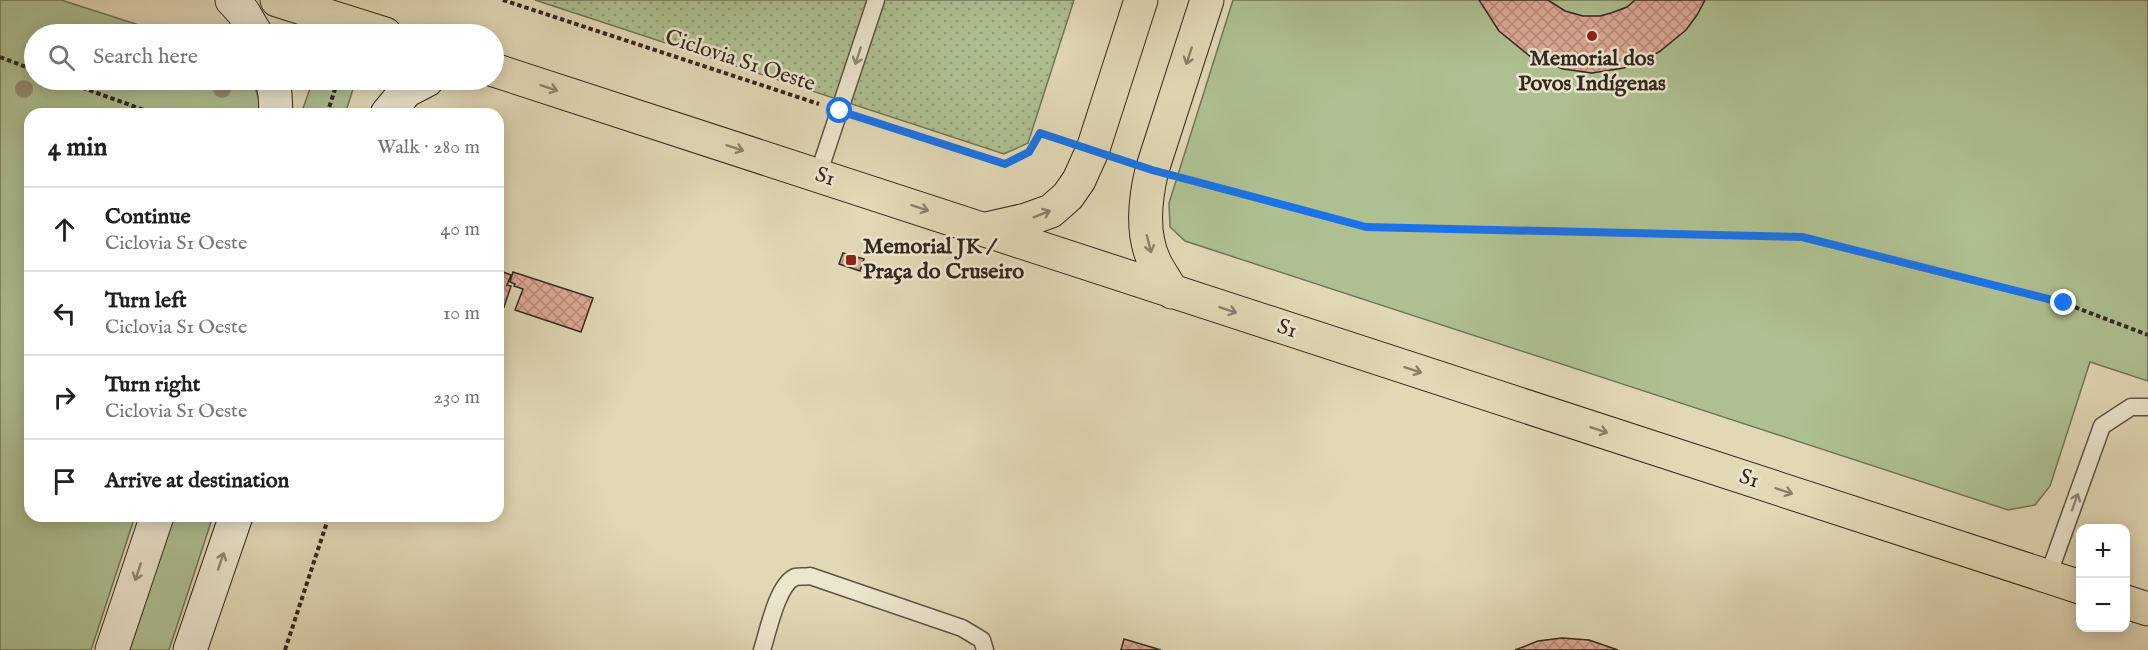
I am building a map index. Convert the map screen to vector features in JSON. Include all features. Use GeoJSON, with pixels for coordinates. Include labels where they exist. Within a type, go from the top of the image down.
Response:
{"type":"FeatureCollection","features":[{"type":"Feature","properties":{"kind":"highway"},"geometry":{"type":"LineString","coordinates":[[277,0],[353,24]]}},
{"type":"Feature","properties":{"kind":"highway"},"geometry":{"type":"LineString","coordinates":[[986,229],[1026,220],[1051,211],[1068,196],[1079,180],[1093,149],[1141,0]]}},
{"type":"Feature","properties":{"kind":"highway"},"geometry":{"type":"LineString","coordinates":[[1172,291],[1154,261],[1147,237],[1147,193],[1152,170],[1207,0]]}},
{"type":"Feature","properties":{"kind":"highway","name":"S1"},"geometry":{"type":"LineString","coordinates":[[504,73],[2076,586]]}},
{"type":"Feature","properties":{"kind":"highway"},"geometry":{"type":"LineString","coordinates":[[2130,603],[2148,609]]}},
{"type":"Feature","properties":{"kind":"main road"},"geometry":{"type":"LineString","coordinates":[[232,0],[250,24]]}},
{"type":"Feature","properties":{"kind":"main road"},"geometry":{"type":"LineString","coordinates":[[274,90],[276,108]]}},
{"type":"Feature","properties":{"kind":"main road"},"geometry":{"type":"LineString","coordinates":[[392,108],[408,90]]}},
{"type":"Feature","properties":{"kind":"main road"},"geometry":{"type":"LineString","coordinates":[[112,650],[154,522]]}},
{"type":"Feature","properties":{"kind":"main road"},"geometry":{"type":"LineString","coordinates":[[190,650],[234,522]]}},
{"type":"Feature","properties":{"kind":"main road"},"geometry":{"type":"LineString","coordinates":[[204,650],[205,606]]}},
{"type":"Feature","properties":{"kind":"lane"},"geometry":{"type":"LineString","coordinates":[[818,175],[876,0]]}},
{"type":"Feature","properties":{"kind":"lane"},"geometry":{"type":"LineString","coordinates":[[2048,576],[2102,426],[2132,407],[2148,407]]}},
{"type":"Feature","properties":{"kind":"lane"},"geometry":{"type":"LineString","coordinates":[[762,650],[779,597],[786,585],[796,577],[810,576],[962,628],[982,640],[985,650]]}},
{"type":"Feature","properties":{"kind":"path","name":"Ciclovia S1 Oeste"},"geometry":{"type":"LineString","coordinates":[[503,0],[1005,164],[1029,152],[1040,133],[1093,149]]}},
{"type":"Feature","properties":{"kind":"path"},"geometry":{"type":"LineString","coordinates":[[0,57],[24,66]]}},
{"type":"Feature","properties":{"kind":"path"},"geometry":{"type":"LineString","coordinates":[[89,90],[138,108]]}},
{"type":"Feature","properties":{"kind":"path"},"geometry":{"type":"LineString","coordinates":[[329,108],[335,90]]}},
{"type":"Feature","properties":{"kind":"path"},"geometry":{"type":"LineString","coordinates":[[1152,170],[1366,227],[1802,237],[2064,303],[2148,335]]}},
{"type":"Feature","properties":{"kind":"path"},"geometry":{"type":"LineString","coordinates":[[285,650],[327,522]]}},
{"type":"Feature","properties":{"kind":"green space"},"geometry":{"type":"Polygon","coordinates":[[[0,0],[61,0],[136,24],[24,24],[24,90],[256,90],[260,108],[24,108],[24,522],[133,522],[91,650],[0,650],[0,0]]]}},
{"type":"Feature","properties":{"kind":"green space"},"geometry":{"type":"Polygon","coordinates":[[[535,0],[1074,0],[1028,143],[1004,154],[535,0]]]}},
{"type":"Feature","properties":{"kind":"green space"},"geometry":{"type":"Polygon","coordinates":[[[1233,0],[2148,0],[2148,381],[2090,362],[2050,486],[2035,505],[2008,510],[1185,241],[1170,227],[1169,203],[1233,0]]]}},
{"type":"Feature","properties":{"kind":"green space"},"geometry":{"type":"Polygon","coordinates":[[[309,90],[353,90],[347,108],[303,108],[309,90]]]}},
{"type":"Feature","properties":{"kind":"green space"},"geometry":{"type":"Polygon","coordinates":[[[168,522],[211,522],[169,650],[127,650],[168,522]]]}},
{"type":"Feature","properties":{"kind":"building","name":"Memorial dos Povos Indígenas"},"geometry":{"type":"Polygon","coordinates":[[[1479,0],[1548,0],[1565,11],[1583,16],[1600,16],[1627,7],[1635,0],[1705,0],[1686,30],[1659,52],[1624,68],[1592,73],[1563,69],[1531,57],[1499,31],[1479,0]]]}},
{"type":"Feature","properties":{"kind":"building"},"geometry":{"type":"Polygon","coordinates":[[[843,253],[864,259],[860,271],[839,264],[843,253]]]}},
{"type":"Feature","properties":{"kind":"building"},"geometry":{"type":"Polygon","coordinates":[[[504,272],[511,275],[507,285],[511,286],[504,307],[504,272]]]}},
{"type":"Feature","properties":{"kind":"building"},"geometry":{"type":"Polygon","coordinates":[[[513,272],[593,298],[581,332],[515,310],[523,289],[510,282],[513,272]]]}},
{"type":"Feature","properties":{"kind":"building"},"geometry":{"type":"Polygon","coordinates":[[[1562,638],[1589,640],[1618,650],[1515,650],[1538,641],[1562,638]]]}},
{"type":"Feature","properties":{"kind":"building"},"geometry":{"type":"Polygon","coordinates":[[[1124,639],[1161,650],[1121,650],[1124,639]]]}},
{"type":"Feature","properties":{"kind":"place","name":"Memorial dos Povos Indígenas"},"geometry":{"type":"Point","coordinates":[1592,36]}},
{"type":"Feature","properties":{"kind":"place","name":"Memorial JK / Praça do Cruseiro"},"geometry":{"type":"Point","coordinates":[851,260]}},
{"type":"Feature","properties":{"kind":"route"},"geometry":{"type":"LineString","coordinates":[[840,111],[1005,164],[1029,152],[1040,133],[1152,170],[1366,227],[1802,237],[2064,303]]}}]}
